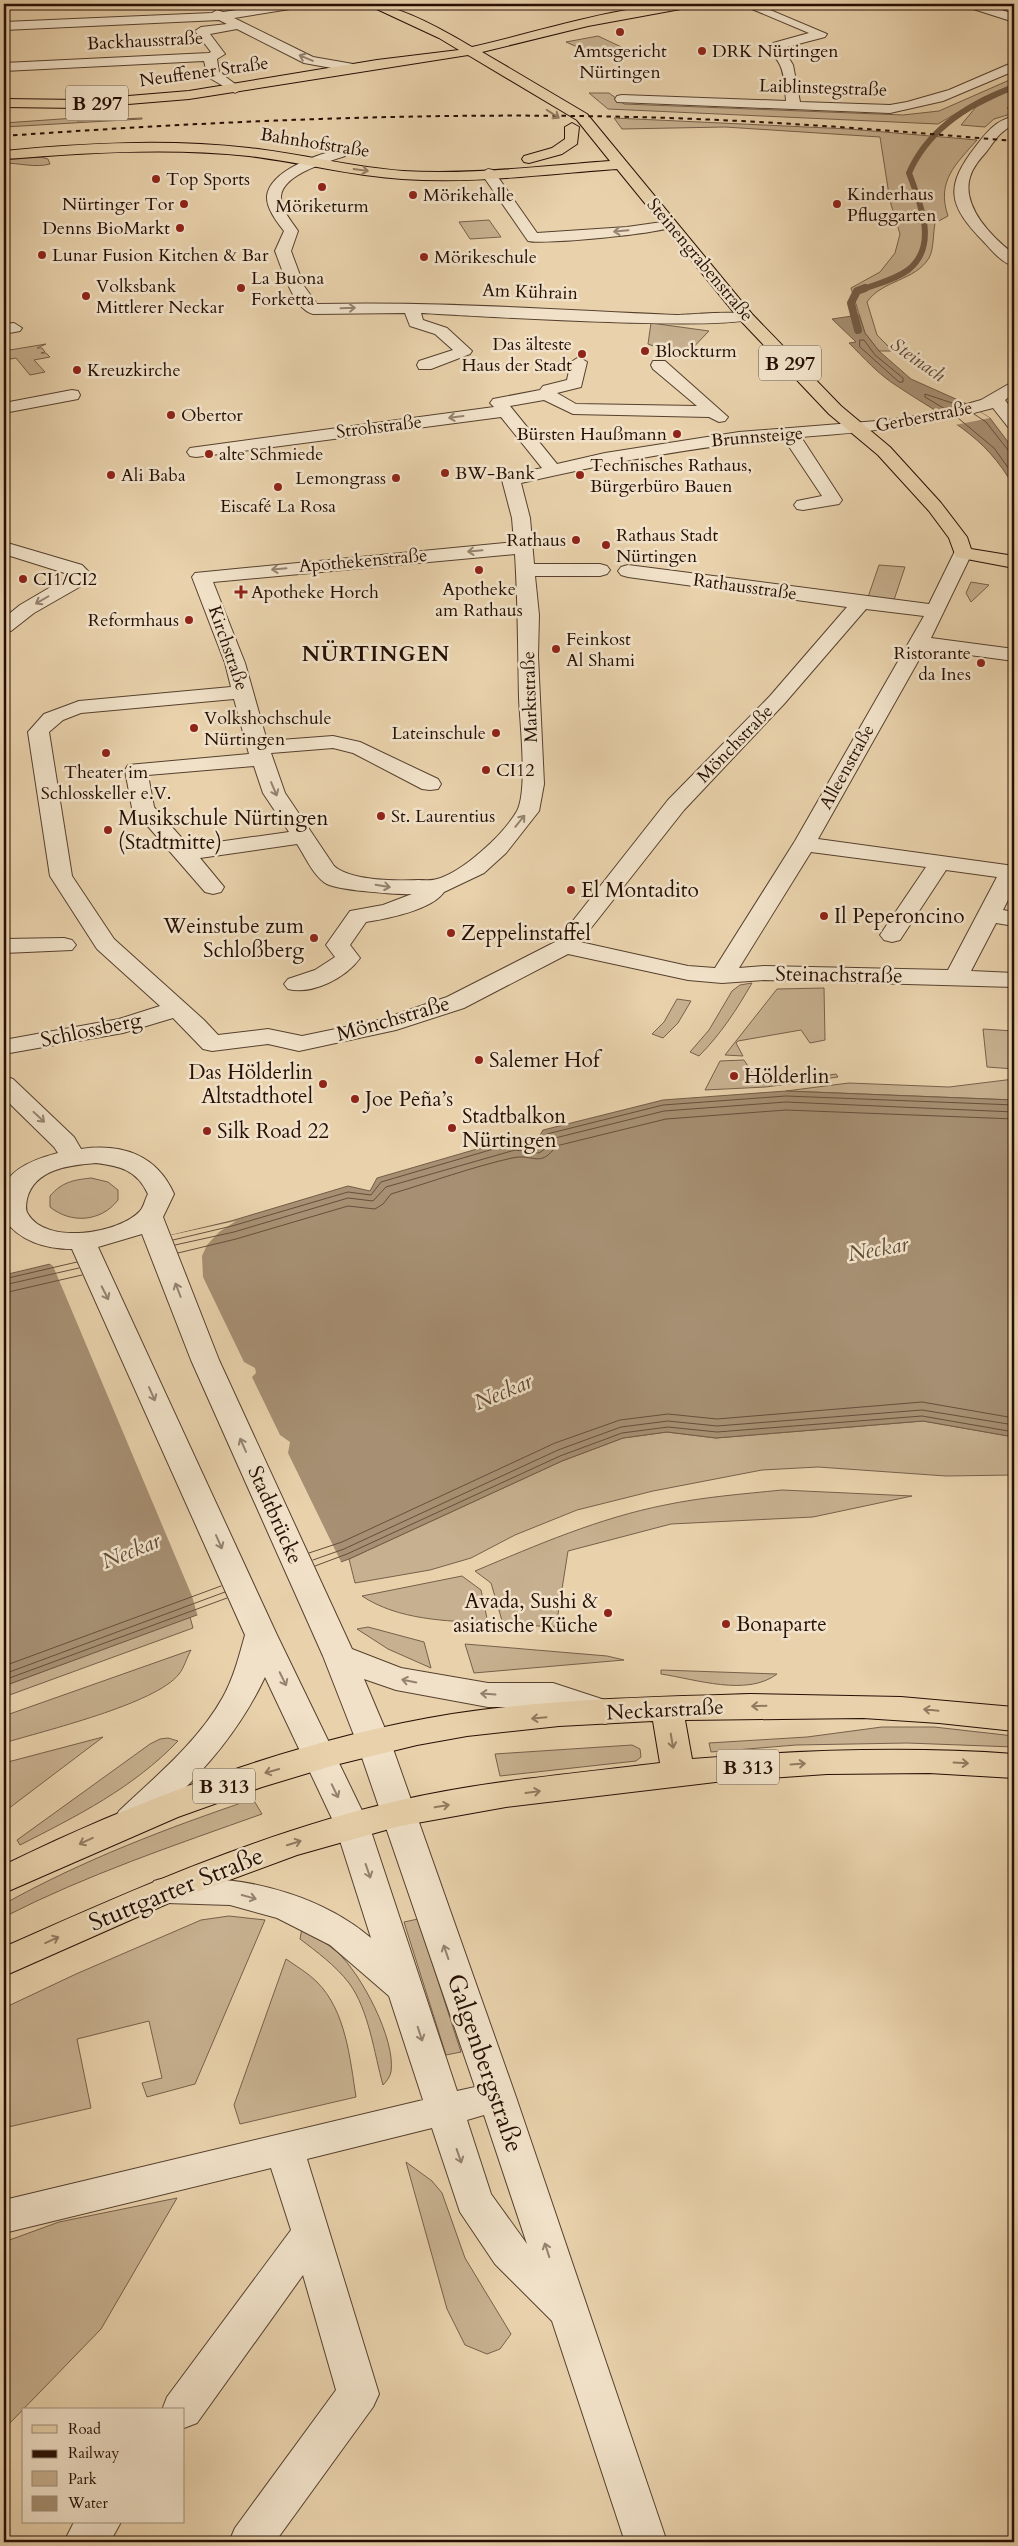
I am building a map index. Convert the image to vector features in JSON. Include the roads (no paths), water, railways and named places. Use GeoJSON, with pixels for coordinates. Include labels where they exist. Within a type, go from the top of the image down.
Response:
{"type":"FeatureCollection","features":[{"type":"Feature","properties":{"kind":"main road","name":"B 297"},"geometry":{"type":"LineString","coordinates":[[372,4],[466,44]]}},
{"type":"Feature","properties":{"kind":"main road","name":"Neuffener Straße"},"geometry":{"type":"LineString","coordinates":[[521,35],[652,4]]}},
{"type":"Feature","properties":{"kind":"main road","name":"Neuffener Straße"},"geometry":{"type":"LineString","coordinates":[[4,104],[110,102],[235,88],[376,64],[391,58],[438,52],[466,44],[686,4]]}},
{"type":"Feature","properties":{"kind":"main road"},"geometry":{"type":"LineString","coordinates":[[491,33],[521,35]]}},
{"type":"Feature","properties":{"kind":"main road"},"geometry":{"type":"LineString","coordinates":[[514,77],[507,57],[508,52],[521,35]]}},
{"type":"Feature","properties":{"kind":"main road","name":"Steinengrabenstraße"},"geometry":{"type":"LineString","coordinates":[[466,44],[514,77],[582,117],[746,317],[835,410],[884,451],[935,507],[958,536],[963,553]]}},
{"type":"Feature","properties":{"kind":"main road"},"geometry":{"type":"LineString","coordinates":[[438,52],[467,68]]}},
{"type":"Feature","properties":{"kind":"main road"},"geometry":{"type":"LineString","coordinates":[[509,90],[548,110],[572,127],[588,143],[599,158],[621,164]]}},
{"type":"Feature","properties":{"kind":"main road"},"geometry":{"type":"LineString","coordinates":[[515,161],[544,156],[564,148],[572,141],[572,127]]}},
{"type":"Feature","properties":{"kind":"main road","name":"Bahnhofstraße"},"geometry":{"type":"LineString","coordinates":[[4,149],[94,142],[170,141],[260,144],[402,161]]}},
{"type":"Feature","properties":{"kind":"main road","name":"Bahnhofstraße"},"geometry":{"type":"LineString","coordinates":[[4,155],[91,148],[162,147],[246,152],[396,174],[515,161],[599,158]]}},
{"type":"Feature","properties":{"kind":"main road","name":"Bahnhofstraße"},"geometry":{"type":"LineString","coordinates":[[467,166],[488,173],[621,164]]}},
{"type":"Feature","properties":{"kind":"main road"},"geometry":{"type":"LineString","coordinates":[[963,553],[1014,562]]}},
{"type":"Feature","properties":{"kind":"main road","name":"Neckarstraße"},"geometry":{"type":"LineString","coordinates":[[319,1757],[374,1743],[466,1724],[605,1712],[808,1704],[894,1706],[1014,1719]]}},
{"type":"Feature","properties":{"kind":"main road"},"geometry":{"type":"LineString","coordinates":[[667,1709],[678,1773]]}},
{"type":"Feature","properties":{"kind":"main road","name":"B 313"},"geometry":{"type":"LineString","coordinates":[[4,1880],[130,1820],[185,1799],[319,1757]]}},
{"type":"Feature","properties":{"kind":"main road","name":"B 313"},"geometry":{"type":"LineString","coordinates":[[352,1825],[400,1813],[484,1798],[678,1773],[826,1762],[929,1761],[1014,1766]]}},
{"type":"Feature","properties":{"kind":"main road","name":"Stuttgarter Straße"},"geometry":{"type":"LineString","coordinates":[[4,1962],[166,1890],[285,1846],[352,1825]]}},
{"type":"Feature","properties":{"kind":"street"},"geometry":{"type":"LineString","coordinates":[[196,4],[309,60],[354,68]]}},
{"type":"Feature","properties":{"kind":"street"},"geometry":{"type":"LineString","coordinates":[[4,26],[222,16],[296,4]]}},
{"type":"Feature","properties":{"kind":"street"},"geometry":{"type":"LineString","coordinates":[[746,4],[821,34],[777,46],[777,51],[786,65],[794,106]]}},
{"type":"Feature","properties":{"kind":"street"},"geometry":{"type":"LineString","coordinates":[[971,4],[1014,18]]}},
{"type":"Feature","properties":{"kind":"street"},"geometry":{"type":"LineString","coordinates":[[113,22],[117,37]]}},
{"type":"Feature","properties":{"kind":"street","name":"Backhausstraße"},"geometry":{"type":"LineString","coordinates":[[4,67],[210,57],[219,54],[201,31],[241,26]]}},
{"type":"Feature","properties":{"kind":"street"},"geometry":{"type":"LineString","coordinates":[[144,48],[153,52],[154,60]]}},
{"type":"Feature","properties":{"kind":"street"},"geometry":{"type":"LineString","coordinates":[[210,57],[213,74],[235,88]]}},
{"type":"Feature","properties":{"kind":"street","name":"Laiblinstegstraße"},"geometry":{"type":"LineString","coordinates":[[622,99],[871,110],[910,107],[940,98],[1014,66]]}},
{"type":"Feature","properties":{"kind":"street"},"geometry":{"type":"LineString","coordinates":[[1014,120],[996,128],[964,171],[960,186],[968,211],[992,245],[1014,262]]}},
{"type":"Feature","properties":{"kind":"street"},"geometry":{"type":"LineString","coordinates":[[313,162],[340,153]]}},
{"type":"Feature","properties":{"kind":"street","name":"Am Kührain"},"geometry":{"type":"LineString","coordinates":[[313,162],[281,182],[274,194],[274,201],[291,231],[282,252],[296,287],[313,309],[384,307],[692,320],[746,317]]}},
{"type":"Feature","properties":{"kind":"street"},"geometry":{"type":"LineString","coordinates":[[488,173],[533,238],[627,231],[669,225]]}},
{"type":"Feature","properties":{"kind":"street"},"geometry":{"type":"LineString","coordinates":[[411,308],[416,323],[441,332],[464,351],[425,365]]}},
{"type":"Feature","properties":{"kind":"street"},"geometry":{"type":"LineString","coordinates":[[552,469],[498,403],[546,394],[549,390],[575,383],[579,362]]}},
{"type":"Feature","properties":{"kind":"street"},"geometry":{"type":"LineString","coordinates":[[659,365],[714,412],[739,437]]}},
{"type":"Feature","properties":{"kind":"street","name":"Gerberstraße"},"geometry":{"type":"LineString","coordinates":[[858,429],[940,417],[977,408],[996,400],[1014,386]]}},
{"type":"Feature","properties":{"kind":"street"},"geometry":{"type":"LineString","coordinates":[[546,394],[573,409],[714,412]]}},
{"type":"Feature","properties":{"kind":"street"},"geometry":{"type":"LineString","coordinates":[[4,408],[72,395]]}},
{"type":"Feature","properties":{"kind":"street"},"geometry":{"type":"LineString","coordinates":[[996,400],[1014,423]]}},
{"type":"Feature","properties":{"kind":"street","name":"Strohstraße"},"geometry":{"type":"LineString","coordinates":[[196,452],[504,411]]}},
{"type":"Feature","properties":{"kind":"street","name":"Brunnsteige"},"geometry":{"type":"LineString","coordinates":[[511,480],[615,456],[739,437],[858,429]]}},
{"type":"Feature","properties":{"kind":"street"},"geometry":{"type":"LineString","coordinates":[[790,434],[833,500],[803,505]]}},
{"type":"Feature","properties":{"kind":"street","name":"Marktstraße"},"geometry":{"type":"LineString","coordinates":[[334,879],[397,888],[442,886],[476,868],[498,848],[528,811],[533,784],[528,656],[529,615],[521,518],[511,480]]}},
{"type":"Feature","properties":{"kind":"street","name":"Apothekenstraße"},"geometry":{"type":"LineString","coordinates":[[202,577],[225,573],[524,547]]}},
{"type":"Feature","properties":{"kind":"street"},"geometry":{"type":"LineString","coordinates":[[4,548],[75,569],[81,574],[76,581],[27,609],[4,627]]}},
{"type":"Feature","properties":{"kind":"street","name":"Alleenstraße"},"geometry":{"type":"LineString","coordinates":[[722,976],[804,844],[936,611],[963,553]]}},
{"type":"Feature","properties":{"kind":"street"},"geometry":{"type":"LineString","coordinates":[[526,570],[600,570]]}},
{"type":"Feature","properties":{"kind":"street","name":"Rathausstraße"},"geometry":{"type":"LineString","coordinates":[[628,571],[861,603]]}},
{"type":"Feature","properties":{"kind":"street","name":"Kirchstraße"},"geometry":{"type":"LineString","coordinates":[[202,577],[244,692],[260,754],[274,793],[334,879]]}},
{"type":"Feature","properties":{"kind":"street"},"geometry":{"type":"LineString","coordinates":[[861,603],[936,611]]}},
{"type":"Feature","properties":{"kind":"street","name":"Mönchstraße"},"geometry":{"type":"LineString","coordinates":[[177,1009],[212,1044],[232,1040],[286,1036],[299,1044],[395,1021],[439,1008],[514,975],[565,946],[676,805],[777,700],[861,603]]}},
{"type":"Feature","properties":{"kind":"street"},"geometry":{"type":"LineString","coordinates":[[918,642],[1014,655]]}},
{"type":"Feature","properties":{"kind":"street"},"geometry":{"type":"LineString","coordinates":[[177,1009],[105,944],[62,876],[38,732],[44,722],[59,713],[79,707],[244,692]]}},
{"type":"Feature","properties":{"kind":"street"},"geometry":{"type":"LineString","coordinates":[[213,887],[143,808],[136,770],[260,754],[333,742],[360,748],[430,784]]}},
{"type":"Feature","properties":{"kind":"street"},"geometry":{"type":"LineString","coordinates":[[184,854],[303,836]]}},
{"type":"Feature","properties":{"kind":"street"},"geometry":{"type":"LineString","coordinates":[[804,844],[939,864],[1013,872],[988,914],[956,977]]}},
{"type":"Feature","properties":{"kind":"street","name":"Steinachstraße"},"geometry":{"type":"LineString","coordinates":[[892,935],[939,864]]}},
{"type":"Feature","properties":{"kind":"street"},"geometry":{"type":"LineString","coordinates":[[296,984],[311,982],[339,968],[348,958],[338,945],[358,916],[382,913],[418,901],[442,886]]}},
{"type":"Feature","properties":{"kind":"street"},"geometry":{"type":"LineString","coordinates":[[988,914],[1014,919]]}},
{"type":"Feature","properties":{"kind":"street"},"geometry":{"type":"LineString","coordinates":[[4,946],[64,945]]}},
{"type":"Feature","properties":{"kind":"street"},"geometry":{"type":"LineString","coordinates":[[565,946],[688,973],[722,976]]}},
{"type":"Feature","properties":{"kind":"street","name":"Steinachstraße"},"geometry":{"type":"LineString","coordinates":[[722,976],[764,973],[1014,980]]}},
{"type":"Feature","properties":{"kind":"street","name":"Schlossberg"},"geometry":{"type":"LineString","coordinates":[[4,1047],[123,1026],[177,1009]]}},
{"type":"Feature","properties":{"kind":"street"},"geometry":{"type":"LineString","coordinates":[[4,1084],[65,1142],[73,1157]]}},
{"type":"Feature","properties":{"kind":"street"},"geometry":{"type":"LineString","coordinates":[[96,1155],[118,1158],[136,1163],[154,1177],[161,1194],[151,1223],[84,1245],[36,1233],[21,1223],[8,1209],[14,1193],[15,1177],[47,1164],[73,1157],[96,1155]]}},
{"type":"Feature","properties":{"kind":"street","name":"Stadtbrücke"},"geometry":{"type":"LineString","coordinates":[[151,1223],[205,1360],[339,1656],[400,1813]]}},
{"type":"Feature","properties":{"kind":"street"},"geometry":{"type":"LineString","coordinates":[[84,1245],[261,1635],[352,1825]]}},
{"type":"Feature","properties":{"kind":"street"},"geometry":{"type":"LineString","coordinates":[[130,1820],[193,1760],[217,1731],[249,1676],[261,1635]]}},
{"type":"Feature","properties":{"kind":"street"},"geometry":{"type":"LineString","coordinates":[[339,1656],[396,1679],[488,1695],[553,1695],[605,1712]]}},
{"type":"Feature","properties":{"kind":"street","name":"Galgenbergstraße"},"geometry":{"type":"LineString","coordinates":[[400,1813],[498,2097],[568,2313],[646,2542]]}},
{"type":"Feature","properties":{"kind":"street","name":"Galgenbergstraße"},"geometry":{"type":"LineString","coordinates":[[352,1825],[443,2110],[474,2200],[510,2252],[568,2313]]}},
{"type":"Feature","properties":{"kind":"street"},"geometry":{"type":"LineString","coordinates":[[166,1890],[230,1892],[287,1907],[343,1935],[405,1988]]}},
{"type":"Feature","properties":{"kind":"street"},"geometry":{"type":"LineString","coordinates":[[4,2217],[498,2097]]}},
{"type":"Feature","properties":{"kind":"street"},"geometry":{"type":"LineString","coordinates":[[250,2542],[358,2394],[285,2150]]}},
{"type":"Feature","properties":{"kind":"street"},"geometry":{"type":"LineString","coordinates":[[183,2408],[311,2233]]}},
{"type":"Feature","properties":{"kind":"street"},"geometry":{"type":"LineString","coordinates":[[85,2542],[98,2524]]}},
{"type":"Feature","properties":{"kind":"water"},"geometry":{"type":"Polygon","coordinates":[[[859,315],[865,333],[879,351],[911,379],[967,404],[990,418],[1014,450],[1014,487],[990,453],[977,440],[948,418],[884,377],[849,343],[856,342],[832,319],[859,315]]]}},
{"type":"Feature","properties":{"kind":"water","name":"Neckar"},"geometry":{"type":"Polygon","coordinates":[[[786,1091],[1014,1100],[1014,1437],[923,1421],[716,1438],[667,1432],[623,1438],[562,1461],[349,1559],[4,1686],[4,1275],[231,1221],[348,1186],[370,1191],[377,1178],[515,1138],[536,1142],[543,1130],[663,1100],[786,1091]]]}},
{"type":"Feature","properties":{"kind":"waterway","name":"Steinach"},"geometry":{"type":"LineString","coordinates":[[861,290],[891,279],[908,270],[917,260],[923,249],[925,237],[922,211],[909,173],[927,143],[966,110],[998,93],[1014,87]]}},
{"type":"Feature","properties":{"kind":"waterway","name":"Steinach"},"geometry":{"type":"LineString","coordinates":[[858,330],[851,303],[857,291],[865,288]]}},
{"type":"Feature","properties":{"kind":"railway"},"geometry":{"type":"LineString","coordinates":[[4,136],[161,126],[319,119],[555,116],[682,118],[777,123],[1014,141]]}},
{"type":"Feature","properties":{"kind":"place","name":"Amtsgericht Nürtingen"},"geometry":{"type":"Point","coordinates":[620,32]}},
{"type":"Feature","properties":{"kind":"place","name":"DRK Nürtingen"},"geometry":{"type":"Point","coordinates":[702,51]}},
{"type":"Feature","properties":{"kind":"place","name":"Top Sports"},"geometry":{"type":"Point","coordinates":[156,179]}},
{"type":"Feature","properties":{"kind":"place","name":"Möriketurm"},"geometry":{"type":"Point","coordinates":[322,187]}},
{"type":"Feature","properties":{"kind":"place","name":"Mörikehalle"},"geometry":{"type":"Point","coordinates":[413,195]}},
{"type":"Feature","properties":{"kind":"place","name":"Nürtinger Tor"},"geometry":{"type":"Point","coordinates":[184,204]}},
{"type":"Feature","properties":{"kind":"place","name":"Kinderhaus Pfluggarten"},"geometry":{"type":"Point","coordinates":[837,204]}},
{"type":"Feature","properties":{"kind":"place","name":"Denns BioMarkt"},"geometry":{"type":"Point","coordinates":[180,228]}},
{"type":"Feature","properties":{"kind":"place","name":"Lunar Fusion Kitchen & Bar"},"geometry":{"type":"Point","coordinates":[42,255]}},
{"type":"Feature","properties":{"kind":"place","name":"Mörikeschule"},"geometry":{"type":"Point","coordinates":[424,257]}},
{"type":"Feature","properties":{"kind":"place","name":"La Buona Forketta"},"geometry":{"type":"Point","coordinates":[241,288]}},
{"type":"Feature","properties":{"kind":"place","name":"Volksbank Mittlerer Neckar"},"geometry":{"type":"Point","coordinates":[86,296]}},
{"type":"Feature","properties":{"kind":"place","name":"Blockturm"},"geometry":{"type":"Point","coordinates":[645,351]}},
{"type":"Feature","properties":{"kind":"place","name":"Das älteste Haus der Stadt"},"geometry":{"type":"Point","coordinates":[582,354]}},
{"type":"Feature","properties":{"kind":"place","name":"Kreuzkirche"},"geometry":{"type":"Point","coordinates":[77,370]}},
{"type":"Feature","properties":{"kind":"place","name":"Obertor"},"geometry":{"type":"Point","coordinates":[171,415]}},
{"type":"Feature","properties":{"kind":"place","name":"Bürsten Haußmann"},"geometry":{"type":"Point","coordinates":[677,434]}},
{"type":"Feature","properties":{"kind":"place","name":"alte Schmiede"},"geometry":{"type":"Point","coordinates":[209,454]}},
{"type":"Feature","properties":{"kind":"place","name":"BW-Bank"},"geometry":{"type":"Point","coordinates":[445,473]}},
{"type":"Feature","properties":{"kind":"place","name":"Ali Baba"},"geometry":{"type":"Point","coordinates":[111,475]}},
{"type":"Feature","properties":{"kind":"place","name":"Technisches Rathaus, Bürgerbüro Bauen"},"geometry":{"type":"Point","coordinates":[580,475]}},
{"type":"Feature","properties":{"kind":"place","name":"Lemongrass"},"geometry":{"type":"Point","coordinates":[396,478]}},
{"type":"Feature","properties":{"kind":"place","name":"Eiscafé La Rosa"},"geometry":{"type":"Point","coordinates":[278,487]}},
{"type":"Feature","properties":{"kind":"place","name":"Rathaus"},"geometry":{"type":"Point","coordinates":[576,540]}},
{"type":"Feature","properties":{"kind":"place","name":"Rathaus Stadt Nürtingen"},"geometry":{"type":"Point","coordinates":[606,545]}},
{"type":"Feature","properties":{"kind":"place","name":"Apotheke am Rathaus"},"geometry":{"type":"Point","coordinates":[479,570]}},
{"type":"Feature","properties":{"kind":"place","name":"CI1/CI2"},"geometry":{"type":"Point","coordinates":[23,579]}},
{"type":"Feature","properties":{"kind":"place","name":"Apotheke Horch"},"geometry":{"type":"Point","coordinates":[241,592]}},
{"type":"Feature","properties":{"kind":"place","name":"Reformhaus"},"geometry":{"type":"Point","coordinates":[189,620]}},
{"type":"Feature","properties":{"kind":"place","name":"Feinkost Al Shami"},"geometry":{"type":"Point","coordinates":[556,649]}},
{"type":"Feature","properties":{"kind":"place","name":"Ristorante da Ines"},"geometry":{"type":"Point","coordinates":[981,663]}},
{"type":"Feature","properties":{"kind":"place","name":"Volkshochschule Nürtingen"},"geometry":{"type":"Point","coordinates":[194,728]}},
{"type":"Feature","properties":{"kind":"place","name":"Lateinschule"},"geometry":{"type":"Point","coordinates":[496,733]}},
{"type":"Feature","properties":{"kind":"place","name":"Theater im Schlosskeller e.V."},"geometry":{"type":"Point","coordinates":[106,753]}},
{"type":"Feature","properties":{"kind":"place","name":"CI12"},"geometry":{"type":"Point","coordinates":[486,770]}},
{"type":"Feature","properties":{"kind":"place","name":"St. Laurentius"},"geometry":{"type":"Point","coordinates":[381,816]}},
{"type":"Feature","properties":{"kind":"place","name":"Musikschule Nürtingen (Stadtmitte)"},"geometry":{"type":"Point","coordinates":[108,830]}},
{"type":"Feature","properties":{"kind":"place","name":"El Montadito"},"geometry":{"type":"Point","coordinates":[571,890]}},
{"type":"Feature","properties":{"kind":"place","name":"Il Peperoncino"},"geometry":{"type":"Point","coordinates":[824,916]}},
{"type":"Feature","properties":{"kind":"place","name":"Zeppelinstaffel"},"geometry":{"type":"Point","coordinates":[451,933]}},
{"type":"Feature","properties":{"kind":"place","name":"Weinstube zum Schloßberg"},"geometry":{"type":"Point","coordinates":[314,938]}},
{"type":"Feature","properties":{"kind":"place","name":"Salemer Hof"},"geometry":{"type":"Point","coordinates":[479,1060]}},
{"type":"Feature","properties":{"kind":"place","name":"Hölderlin"},"geometry":{"type":"Point","coordinates":[734,1076]}},
{"type":"Feature","properties":{"kind":"place","name":"Das Hölderlin Altstadthotel"},"geometry":{"type":"Point","coordinates":[323,1084]}},
{"type":"Feature","properties":{"kind":"place","name":"Joe Peña’s"},"geometry":{"type":"Point","coordinates":[355,1099]}},
{"type":"Feature","properties":{"kind":"place","name":"Stadtbalkon Nürtingen"},"geometry":{"type":"Point","coordinates":[452,1128]}},
{"type":"Feature","properties":{"kind":"place","name":"Silk Road 22"},"geometry":{"type":"Point","coordinates":[207,1131]}},
{"type":"Feature","properties":{"kind":"place","name":"Avada, Sushi & asiatische Küche"},"geometry":{"type":"Point","coordinates":[608,1613]}},
{"type":"Feature","properties":{"kind":"place","name":"Bonaparte"},"geometry":{"type":"Point","coordinates":[726,1624]}},
{"type":"Feature","properties":{"kind":"district","name":"NÜRTINGEN"},"geometry":{"type":"Point","coordinates":[376,654]}}]}
